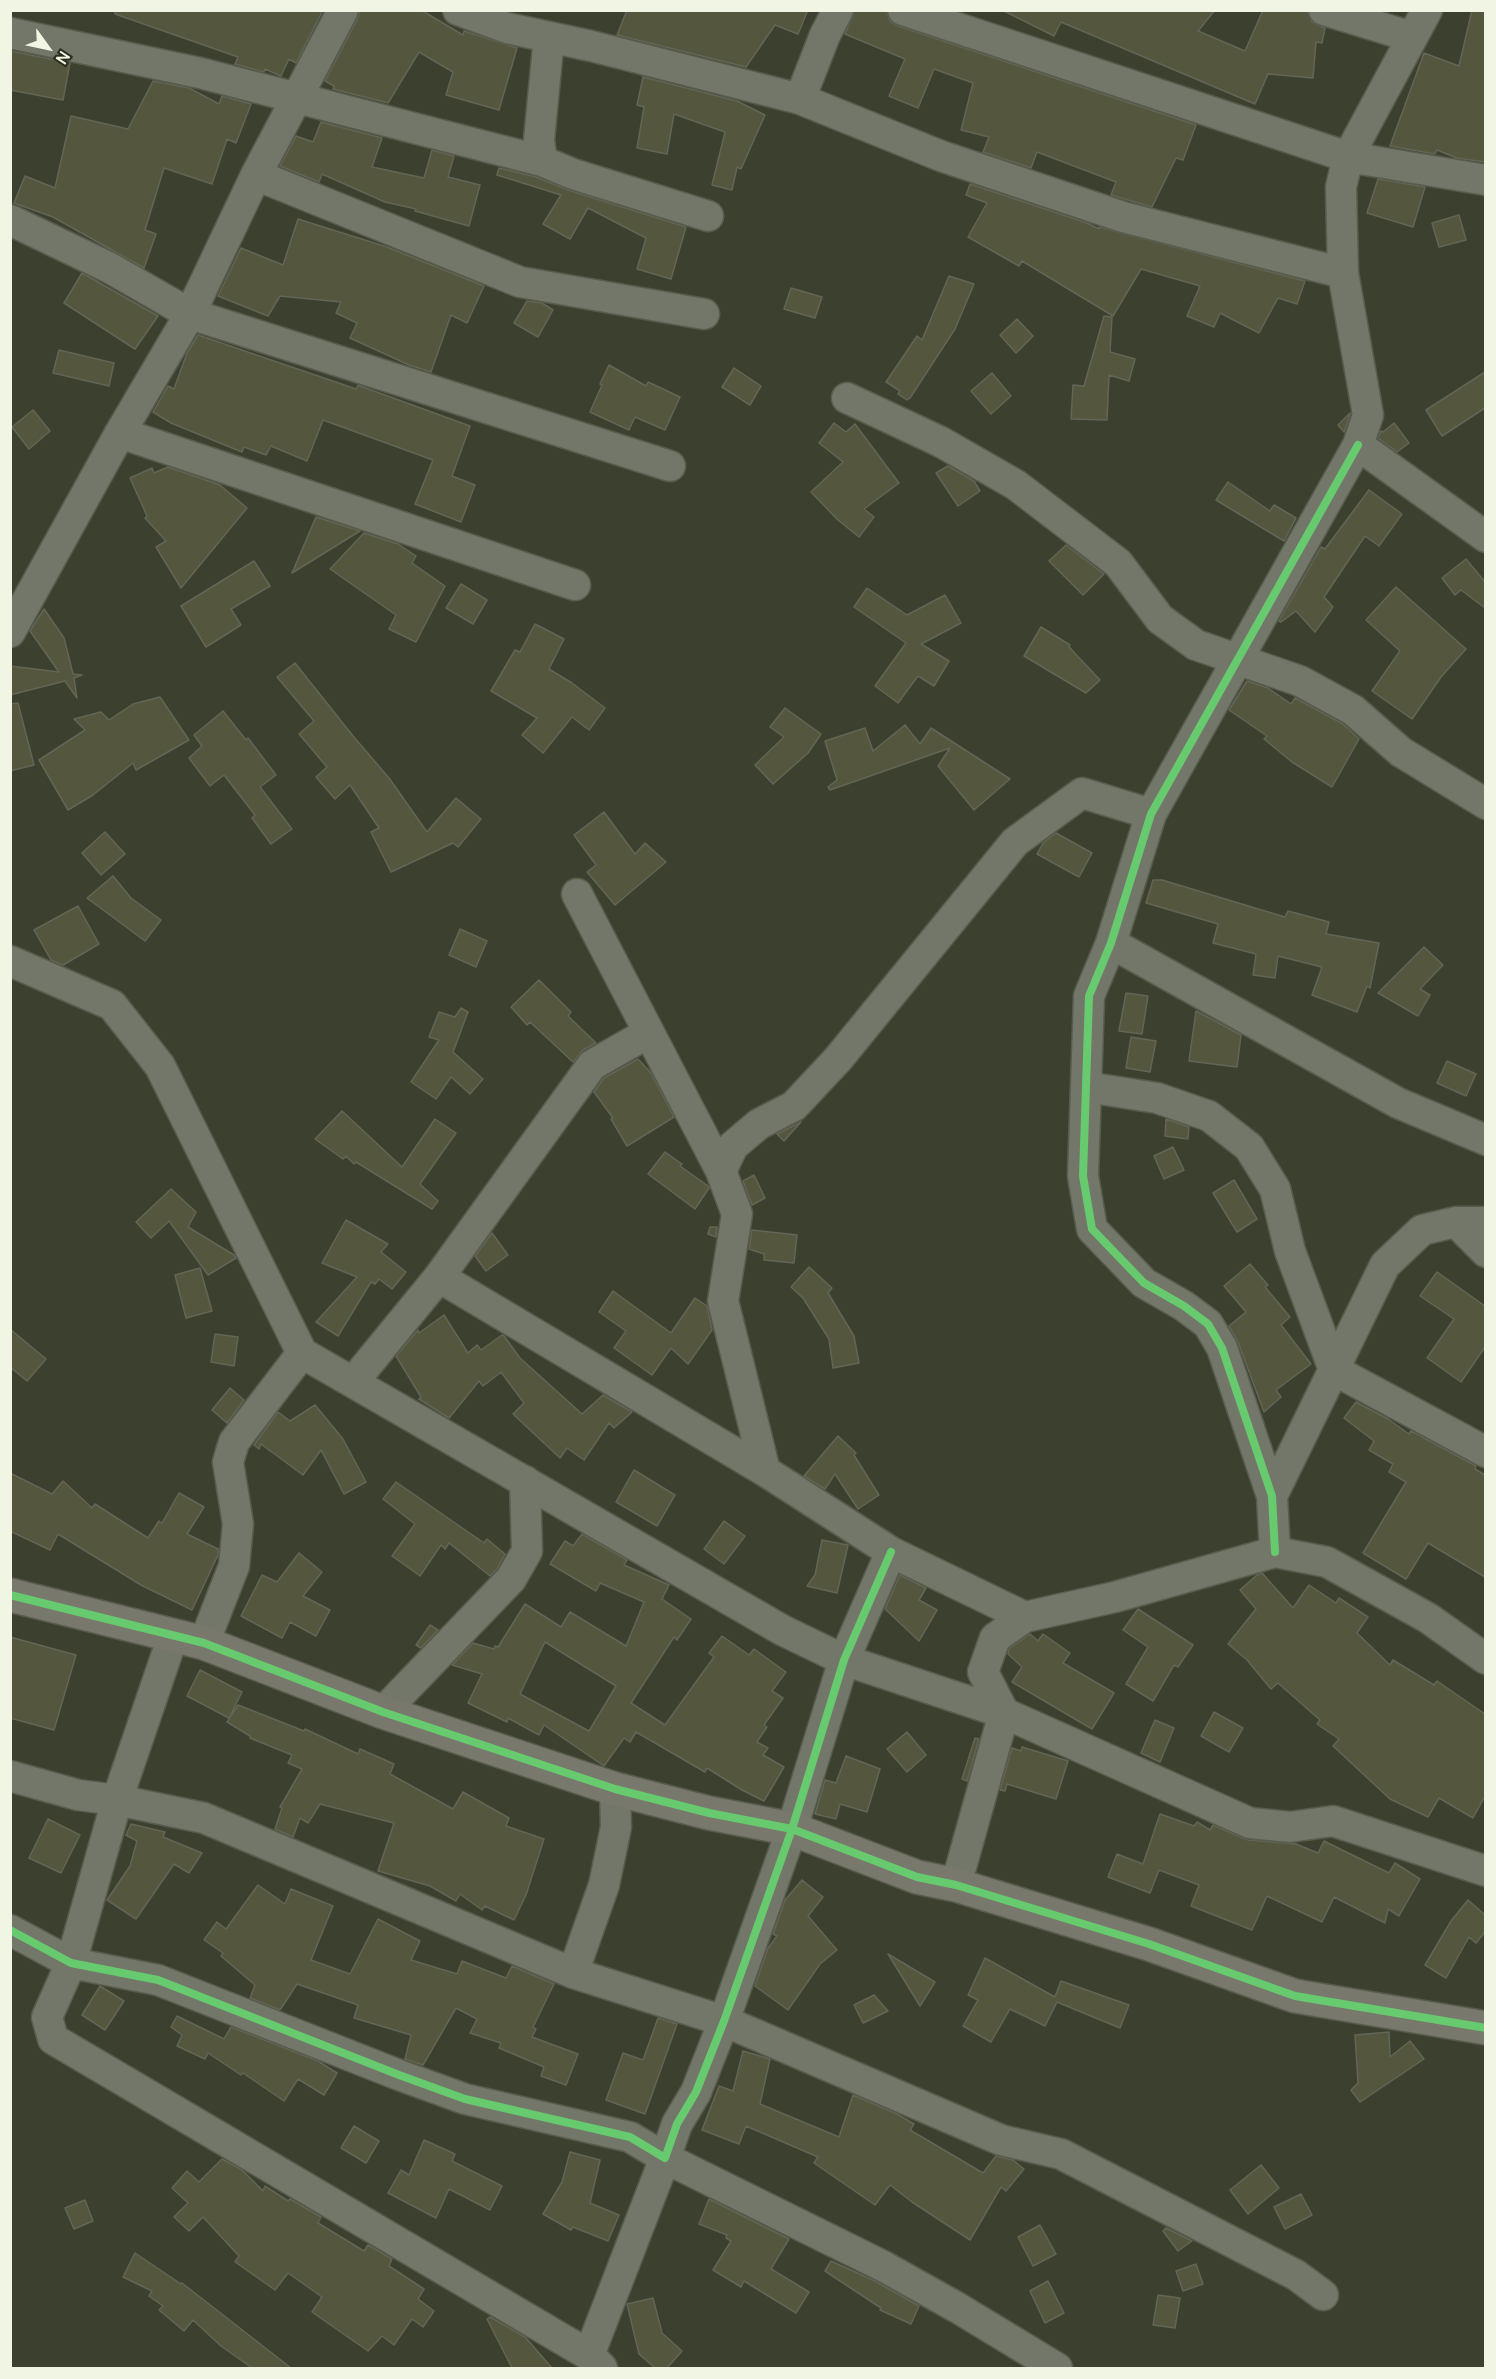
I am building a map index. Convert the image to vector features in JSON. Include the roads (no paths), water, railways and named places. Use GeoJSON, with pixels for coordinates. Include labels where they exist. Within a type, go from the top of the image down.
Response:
{"type":"FeatureCollection","features":[{"type":"Feature","properties":{"kind":"street"},"geometry":{"type":"LineString","coordinates":[[10,632],[120,433],[190,314],[256,175],[343,10]]}},
{"type":"Feature","properties":{"kind":"street"},"geometry":{"type":"LineString","coordinates":[[458,10],[507,28],[800,99],[941,156],[1123,217],[1343,273]]}},
{"type":"Feature","properties":{"kind":"street"},"geometry":{"type":"LineString","coordinates":[[800,99],[825,35],[838,10]]}},
{"type":"Feature","properties":{"kind":"street"},"geometry":{"type":"LineString","coordinates":[[903,10],[1348,158],[1485,180]]}},
{"type":"Feature","properties":{"kind":"street"},"geometry":{"type":"LineString","coordinates":[[1324,10],[1412,37]]}},
{"type":"Feature","properties":{"kind":"street"},"geometry":{"type":"LineString","coordinates":[[1275,1552],[1272,1497],[1222,1348],[1208,1324],[1184,1306],[1144,1283],[1092,1230],[1083,1176],[1089,996],[1111,943],[1150,814],[1358,445],[1368,415],[1343,273],[1341,187],[1348,158],[1427,10]]}},
{"type":"Feature","properties":{"kind":"street"},"geometry":{"type":"LineString","coordinates":[[10,33],[200,74],[542,161],[573,174],[708,216]]}},
{"type":"Feature","properties":{"kind":"street"},"geometry":{"type":"LineString","coordinates":[[542,161],[539,140],[549,37]]}},
{"type":"Feature","properties":{"kind":"street"},"geometry":{"type":"LineString","coordinates":[[256,175],[520,282],[704,314]]}},
{"type":"Feature","properties":{"kind":"street"},"geometry":{"type":"LineString","coordinates":[[10,220],[110,268],[190,314],[670,466]]}},
{"type":"Feature","properties":{"kind":"street"},"geometry":{"type":"LineString","coordinates":[[847,398],[940,442],[1016,485],[1118,563],[1160,619],[1196,645],[1300,681],[1353,710],[1401,752],[1485,804]]}},
{"type":"Feature","properties":{"kind":"street"},"geometry":{"type":"LineString","coordinates":[[120,433],[575,585]]}},
{"type":"Feature","properties":{"kind":"street"},"geometry":{"type":"LineString","coordinates":[[1358,445],[1485,537]]}},
{"type":"Feature","properties":{"kind":"street"},"geometry":{"type":"LineString","coordinates":[[721,1171],[733,1146],[759,1125],[794,1106],[838,1059],[1015,842],[1082,794],[1150,814]]}},
{"type":"Feature","properties":{"kind":"street"},"geometry":{"type":"LineString","coordinates":[[577,894],[721,1171],[737,1214],[723,1301],[765,1471]]}},
{"type":"Feature","properties":{"kind":"street"},"geometry":{"type":"LineString","coordinates":[[1111,943],[1398,1103],[1485,1140]]}},
{"type":"Feature","properties":{"kind":"street"},"geometry":{"type":"LineString","coordinates":[[10,962],[112,1005],[160,1066],[302,1353],[782,1630],[844,1660],[1004,1713],[1250,1823],[1290,1827],[1332,1821],[1485,1871]]}},
{"type":"Feature","properties":{"kind":"street"},"geometry":{"type":"LineString","coordinates":[[353,1382],[439,1277],[592,1065],[648,1033]]}},
{"type":"Feature","properties":{"kind":"street"},"geometry":{"type":"LineString","coordinates":[[1086,1087],[1157,1098],[1209,1116],[1249,1148],[1275,1189],[1290,1251],[1334,1370],[1485,1452]]}},
{"type":"Feature","properties":{"kind":"street"},"geometry":{"type":"LineString","coordinates":[[1272,1497],[1385,1265],[1422,1230],[1471,1222],[1485,1252]]}},
{"type":"Feature","properties":{"kind":"street"},"geometry":{"type":"LineString","coordinates":[[439,1277],[765,1471],[891,1552],[1025,1617]]}},
{"type":"Feature","properties":{"kind":"street"},"geometry":{"type":"LineString","coordinates":[[302,1353],[234,1442],[228,1462],[238,1524],[234,1566],[189,1640],[117,1800],[71,1963],[47,2017],[53,2039],[596,2362],[677,2124],[696,2092],[724,2021],[792,1828],[844,1660],[891,1552]]}},
{"type":"Feature","properties":{"kind":"street"},"geometry":{"type":"LineString","coordinates":[[383,1712],[511,1579],[527,1551],[525,1482]]}},
{"type":"Feature","properties":{"kind":"street"},"geometry":{"type":"LineString","coordinates":[[956,1885],[1004,1713],[983,1672],[995,1638],[1025,1617],[1115,1597],[1275,1552],[1327,1562],[1428,1617],[1485,1659]]}},
{"type":"Feature","properties":{"kind":"street"},"geometry":{"type":"LineString","coordinates":[[10,1595],[189,1640],[383,1712],[615,1789],[709,1813],[792,1828],[917,1877],[956,1885],[1149,1944],[1295,1996],[1485,2028]]}},
{"type":"Feature","properties":{"kind":"street"},"geometry":{"type":"LineString","coordinates":[[10,1776],[78,1795],[117,1800],[204,1818],[573,1973],[724,2021],[1001,2140],[1061,2154],[1296,2275],[1323,2295]]}},
{"type":"Feature","properties":{"kind":"street"},"geometry":{"type":"LineString","coordinates":[[573,1973],[604,1885],[616,1827],[615,1789]]}},
{"type":"Feature","properties":{"kind":"street"},"geometry":{"type":"LineString","coordinates":[[10,1930],[71,1963],[158,1980],[465,2099],[630,2137],[665,2158],[883,2266],[1057,2368]]}}]}
